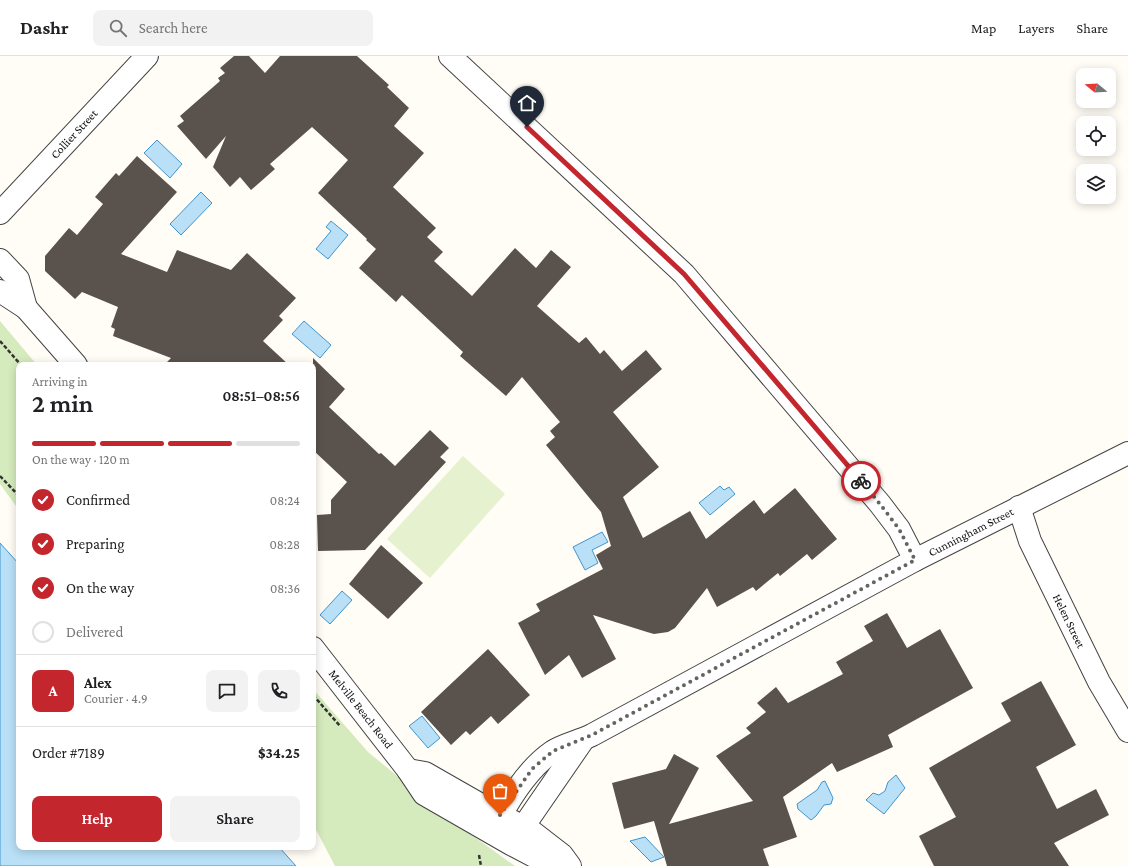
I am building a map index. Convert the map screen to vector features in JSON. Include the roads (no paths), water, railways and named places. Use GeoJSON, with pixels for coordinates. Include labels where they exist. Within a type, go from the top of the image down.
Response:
{"type":"FeatureCollection","features":[{"type":"Feature","properties":{"kind":"street","name":"Collier Street"},"geometry":{"type":"LineString","coordinates":[[0,213],[147,56]]}},
{"type":"Feature","properties":{"kind":"street"},"geometry":{"type":"LineString","coordinates":[[450,56],[684,274],[880,504],[899,529],[915,560]]}},
{"type":"Feature","properties":{"kind":"street"},"geometry":{"type":"LineString","coordinates":[[0,260],[18,279],[26,308]]}},
{"type":"Feature","properties":{"kind":"street"},"geometry":{"type":"LineString","coordinates":[[0,291],[26,308],[73,362]]}},
{"type":"Feature","properties":{"kind":"street","name":"Cunningham Street"},"geometry":{"type":"LineString","coordinates":[[496,824],[532,769],[553,751],[583,740],[915,560],[1128,453]]}},
{"type":"Feature","properties":{"kind":"street","name":"Helen Street"},"geometry":{"type":"LineString","coordinates":[[1019,507],[1030,541],[1099,682],[1128,731]]}},
{"type":"Feature","properties":{"kind":"street","name":"Melville Beach Road"},"geometry":{"type":"LineString","coordinates":[[316,652],[408,770],[424,794],[496,824],[517,835]]}},
{"type":"Feature","properties":{"kind":"street","name":"Cunningham Street"},"geometry":{"type":"LineString","coordinates":[[517,835],[583,740]]}},
{"type":"Feature","properties":{"kind":"street"},"geometry":{"type":"LineString","coordinates":[[517,835],[531,831],[562,855],[570,866]]}},
{"type":"Feature","properties":{"kind":"street"},"geometry":{"type":"LineString","coordinates":[[517,835],[553,866]]}},
{"type":"Feature","properties":{"kind":"water"},"geometry":{"type":"Polygon","coordinates":[[[157,140],[182,164],[170,178],[144,153],[157,140]]]}},
{"type":"Feature","properties":{"kind":"water"},"geometry":{"type":"Polygon","coordinates":[[[201,192],[212,203],[181,235],[170,224],[201,192]]]}},
{"type":"Feature","properties":{"kind":"water"},"geometry":{"type":"Polygon","coordinates":[[[331,221],[348,235],[328,259],[316,249],[331,231],[326,227],[331,221]]]}},
{"type":"Feature","properties":{"kind":"water"},"geometry":{"type":"Polygon","coordinates":[[[304,321],[331,345],[320,358],[292,334],[304,321]]]}},
{"type":"Feature","properties":{"kind":"water"},"geometry":{"type":"Polygon","coordinates":[[[720,486],[724,490],[729,487],[735,494],[710,515],[699,503],[720,486]]]}},
{"type":"Feature","properties":{"kind":"water"},"geometry":{"type":"Polygon","coordinates":[[[602,532],[608,542],[592,550],[598,563],[585,570],[573,547],[602,532]]]}},
{"type":"Feature","properties":{"kind":"water"},"geometry":{"type":"Polygon","coordinates":[[[0,543],[16,561],[16,850],[282,850],[296,866],[0,866],[0,543]]]}},
{"type":"Feature","properties":{"kind":"water"},"geometry":{"type":"Polygon","coordinates":[[[342,591],[352,600],[330,624],[320,615],[342,591]]]}},
{"type":"Feature","properties":{"kind":"water"},"geometry":{"type":"Polygon","coordinates":[[[422,716],[440,738],[428,748],[409,726],[422,716]]]}},
{"type":"Feature","properties":{"kind":"water"},"geometry":{"type":"Polygon","coordinates":[[[896,775],[905,788],[884,814],[866,800],[873,793],[879,795],[885,791],[888,782],[896,775]]]}},
{"type":"Feature","properties":{"kind":"water"},"geometry":{"type":"Polygon","coordinates":[[[825,781],[833,798],[831,804],[824,805],[811,820],[798,809],[797,804],[817,790],[822,782],[825,781]]]}},
{"type":"Feature","properties":{"kind":"water"},"geometry":{"type":"Polygon","coordinates":[[[645,837],[664,857],[651,862],[630,841],[645,837]]]}}]}
